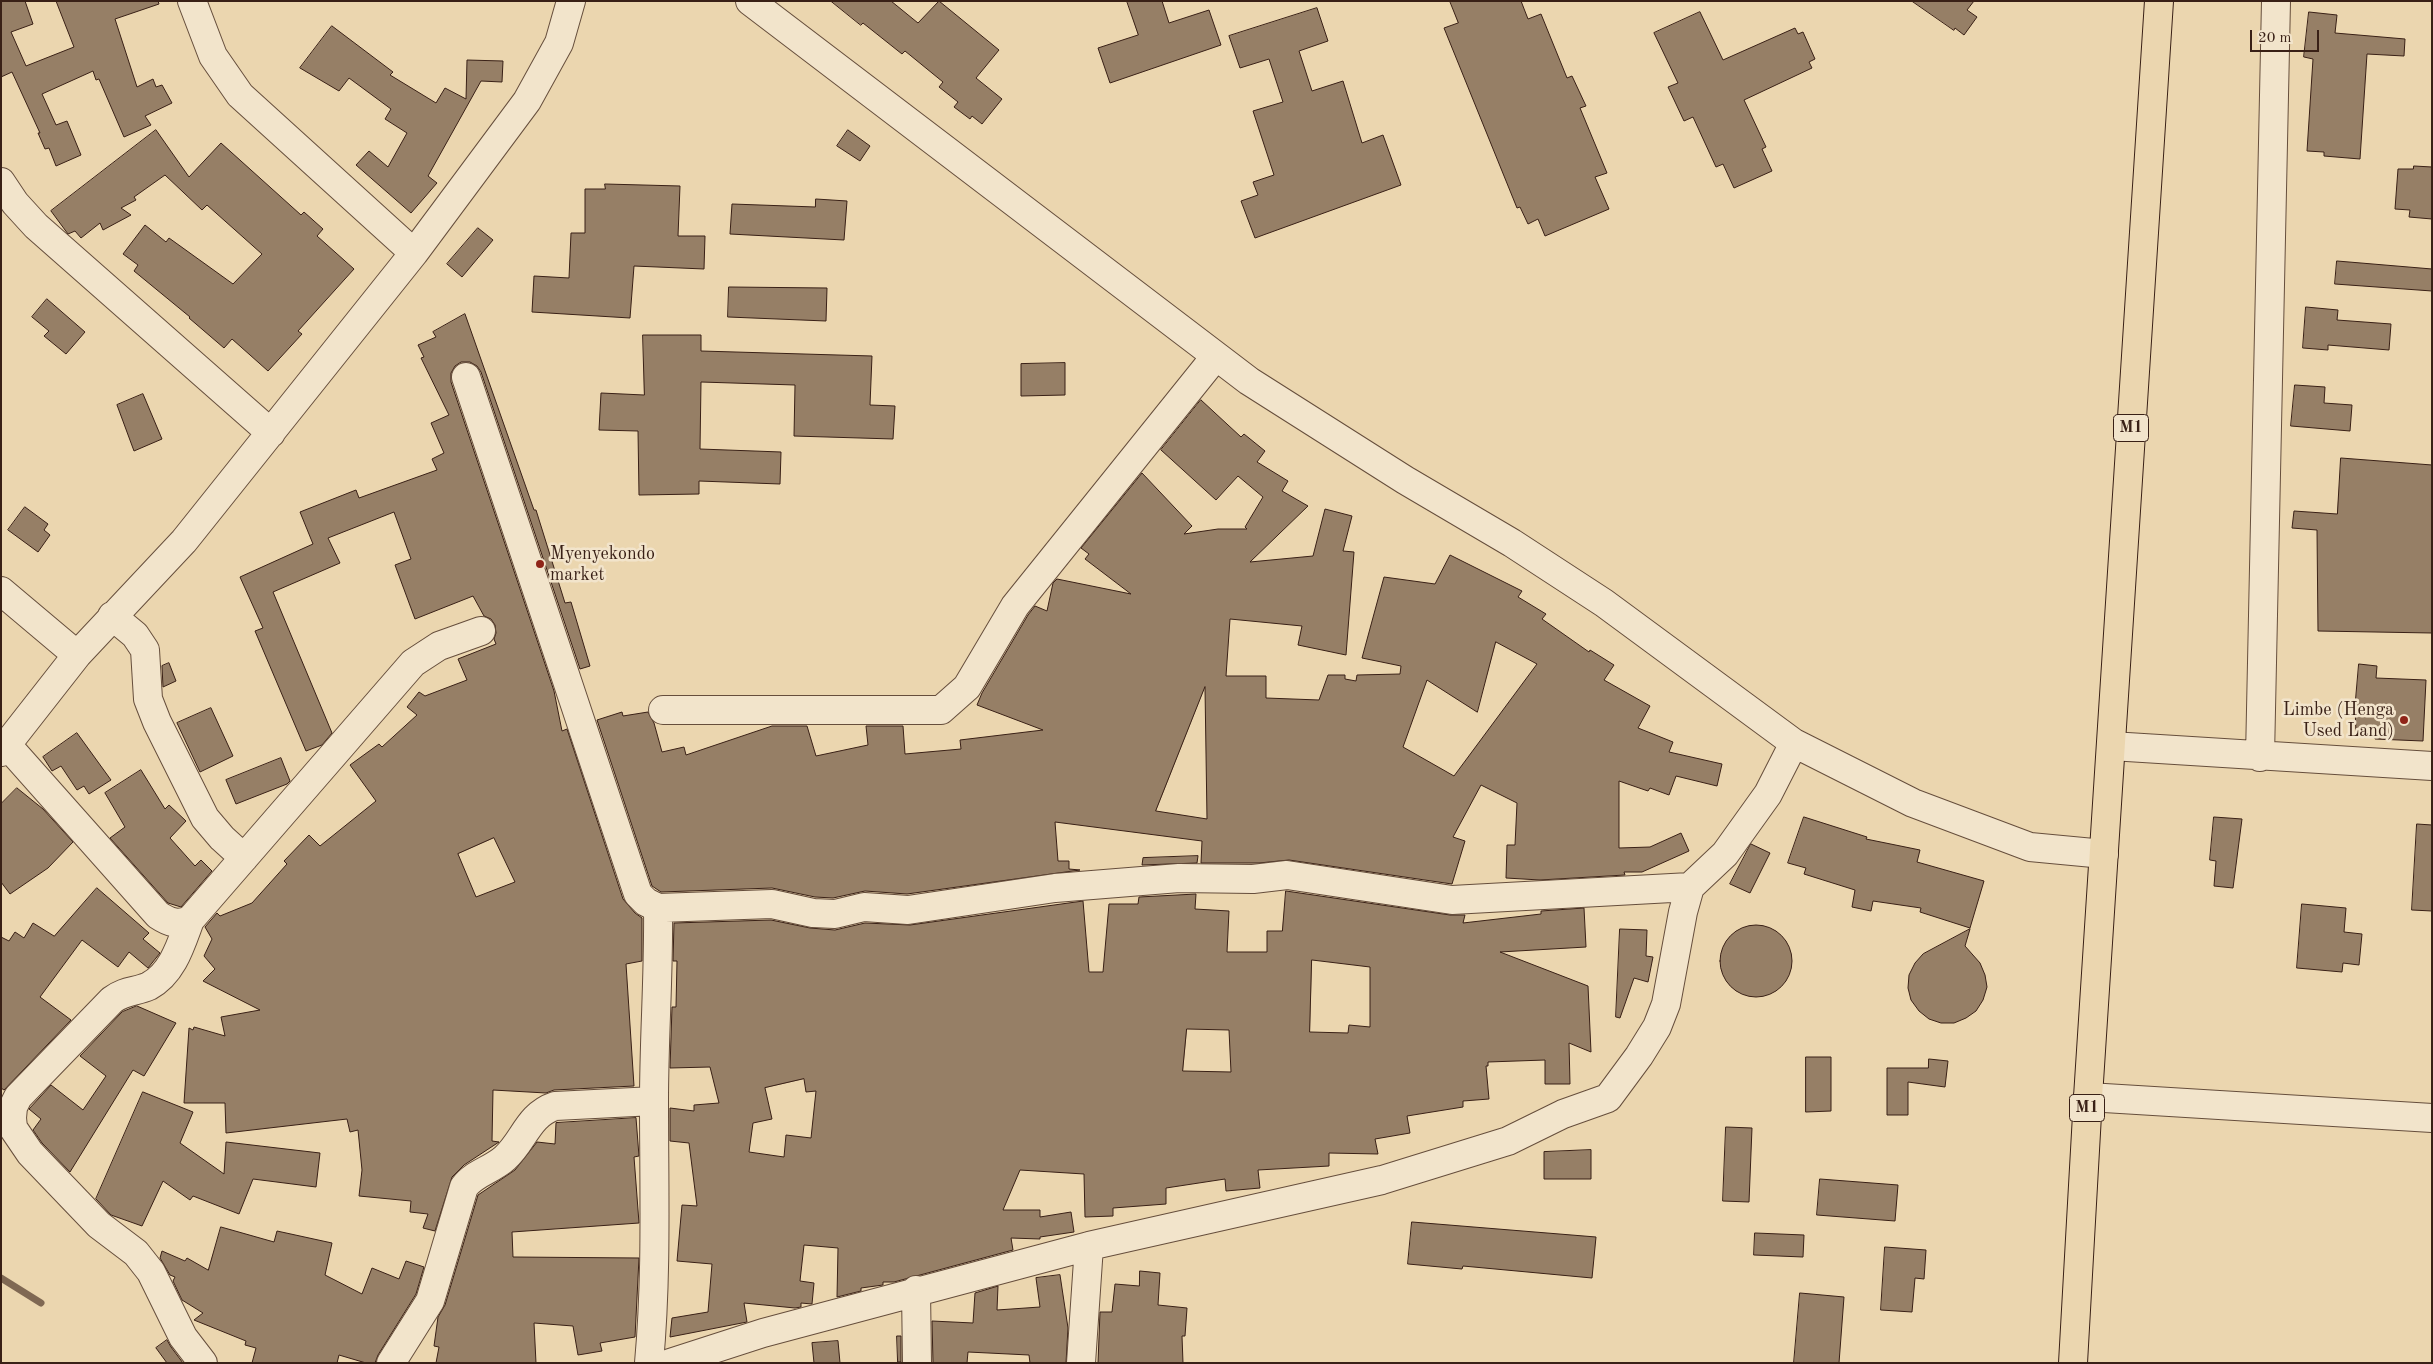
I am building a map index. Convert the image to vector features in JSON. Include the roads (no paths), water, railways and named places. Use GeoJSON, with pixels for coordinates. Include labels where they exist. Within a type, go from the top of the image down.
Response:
{"type":"FeatureCollection","features":[{"type":"Feature","properties":{"kind":"highway","name":"M1"},"geometry":{"type":"LineString","coordinates":[[2073,1363],[2088,1097],[2159,1]]}},
{"type":"Feature","properties":{"kind":"street"},"geometry":{"type":"LineString","coordinates":[[192,1],[213,56],[240,95],[414,253]]}},
{"type":"Feature","properties":{"kind":"street"},"geometry":{"type":"LineString","coordinates":[[190,920],[180,924],[168,921],[158,915],[4,749],[77,655],[184,540],[414,253],[527,101],[558,43],[571,1]]}},
{"type":"Feature","properties":{"kind":"street"},"geometry":{"type":"LineString","coordinates":[[750,1],[1249,381],[1405,480],[1512,543],[1604,603],[1794,743],[1913,803],[2030,847],[2104,854]]}},
{"type":"Feature","properties":{"kind":"street"},"geometry":{"type":"LineString","coordinates":[[2260,757],[2276,1]]}},
{"type":"Feature","properties":{"kind":"street"},"geometry":{"type":"LineString","coordinates":[[1,182],[14,203],[36,226],[271,433]]}},
{"type":"Feature","properties":{"kind":"street"},"geometry":{"type":"LineString","coordinates":[[663,710],[941,710],[967,687],[1015,606],[1216,356]]}},
{"type":"Feature","properties":{"kind":"street"},"geometry":{"type":"LineString","coordinates":[[466,377],[638,894],[646,902],[658,908],[772,904],[813,913],[834,914],[864,908],[908,910],[1055,888],[1179,878],[1254,879],[1287,875],[1452,900],[1690,887]]}},
{"type":"Feature","properties":{"kind":"street"},"geometry":{"type":"LineString","coordinates":[[1,591],[77,655]]}},
{"type":"Feature","properties":{"kind":"street"},"geometry":{"type":"LineString","coordinates":[[112,616],[135,635],[145,650],[148,699],[157,722],[205,818],[222,838],[244,858]]}},
{"type":"Feature","properties":{"kind":"street"},"geometry":{"type":"LineString","coordinates":[[203,1363],[183,1336],[151,1272],[136,1253],[99,1225],[30,1153],[14,1128],[12,1118],[18,1096],[112,1000],[121,993],[147,987],[162,977],[175,959],[190,920],[413,663],[439,646],[481,631]]}},
{"type":"Feature","properties":{"kind":"street"},"geometry":{"type":"LineString","coordinates":[[670,1363],[763,1332],[916,1290],[1088,1246],[1382,1180],[1508,1141],[1563,1114],[1608,1098],[1639,1056],[1657,1027],[1666,1004],[1683,912],[1690,887],[1726,854],[1768,794],[1794,743]]}},
{"type":"Feature","properties":{"kind":"street"},"geometry":{"type":"LineString","coordinates":[[2111,746],[2260,757],[2432,766]]}},
{"type":"Feature","properties":{"kind":"street"},"geometry":{"type":"LineString","coordinates":[[649,1363],[655,1304],[654,1038],[659,965],[658,908]]}},
{"type":"Feature","properties":{"kind":"street"},"geometry":{"type":"LineString","coordinates":[[2088,1097],[2432,1118]]}},
{"type":"Feature","properties":{"kind":"street"},"geometry":{"type":"LineString","coordinates":[[392,1363],[430,1300],[464,1187],[468,1180],[503,1159],[532,1120],[546,1109],[555,1106],[654,1101]]}},
{"type":"Feature","properties":{"kind":"street"},"geometry":{"type":"LineString","coordinates":[[1081,1363],[1088,1246]]}},
{"type":"Feature","properties":{"kind":"street"},"geometry":{"type":"LineString","coordinates":[[916,1290],[917,1363]]}},
{"type":"Feature","properties":{"kind":"waterway"},"geometry":{"type":"LineString","coordinates":[[1,1278],[41,1303]]}},
{"type":"Feature","properties":{"kind":"place","name":"Myenyekondo market"},"geometry":{"type":"Point","coordinates":[540,564]}},
{"type":"Feature","properties":{"kind":"place","name":"Limbe (Henga Used Land)"},"geometry":{"type":"Point","coordinates":[2404,720]}}]}
